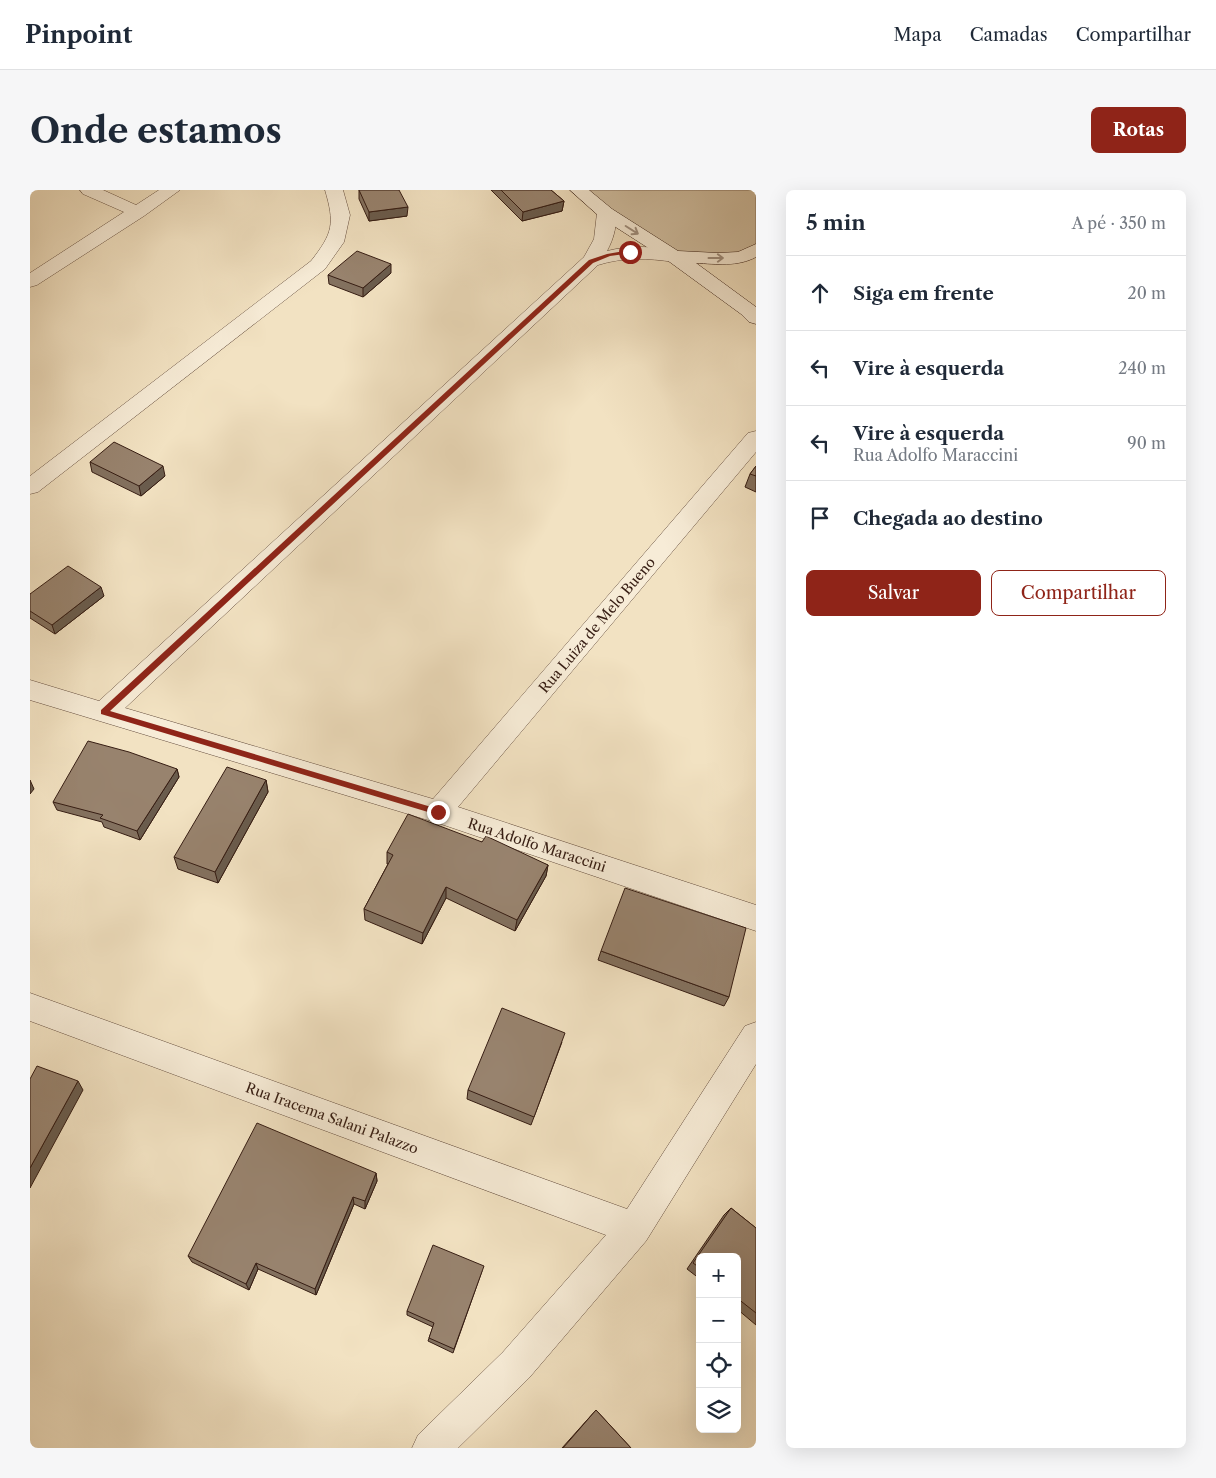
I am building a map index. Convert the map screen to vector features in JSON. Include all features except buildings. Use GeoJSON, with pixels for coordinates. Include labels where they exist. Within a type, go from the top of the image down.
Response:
{"type":"FeatureCollection","features":[{"type":"Feature","properties":{"kind":"street"},"geometry":{"type":"LineString","coordinates":[[89,190],[138,212]]}},
{"type":"Feature","properties":{"kind":"street"},"geometry":{"type":"LineString","coordinates":[[30,281],[171,190]]}},
{"type":"Feature","properties":{"kind":"street"},"geometry":{"type":"LineString","coordinates":[[30,487],[318,265],[335,242],[341,215],[334,190]]}},
{"type":"Feature","properties":{"kind":"street"},"geometry":{"type":"LineString","coordinates":[[579,190],[606,213],[674,256],[748,310],[756,318]]}},
{"type":"Feature","properties":{"kind":"street"},"geometry":{"type":"LineString","coordinates":[[104,712],[591,261],[602,245],[607,232],[606,213]]}},
{"type":"Feature","properties":{"kind":"street"},"geometry":{"type":"LineString","coordinates":[[591,261],[609,255],[630,252],[718,259],[742,257],[756,249]]}},
{"type":"Feature","properties":{"kind":"street","name":"Rua Luiza de Melo Bueno"},"geometry":{"type":"LineString","coordinates":[[438,812],[756,438]]}},
{"type":"Feature","properties":{"kind":"street","name":"Rua Adolfo Maraccini"},"geometry":{"type":"LineString","coordinates":[[30,690],[438,812],[756,918]]}},
{"type":"Feature","properties":{"kind":"street","name":"Rua Iracema Salani Palazzo"},"geometry":{"type":"LineString","coordinates":[[30,1007],[634,1229]]}},
{"type":"Feature","properties":{"kind":"street"},"geometry":{"type":"LineString","coordinates":[[431,1448],[516,1365],[634,1229],[756,1036]]}},
{"type":"Feature","properties":{"kind":"shaded area"},"geometry":{"type":"Polygon","coordinates":[[[579,190],[756,190],[756,249],[742,257],[674,256],[579,190]]]}},
{"type":"Feature","properties":{"kind":"route"},"geometry":{"type":"LineString","coordinates":[[438,812],[104,712],[591,261],[609,255],[630,252]]}}]}
